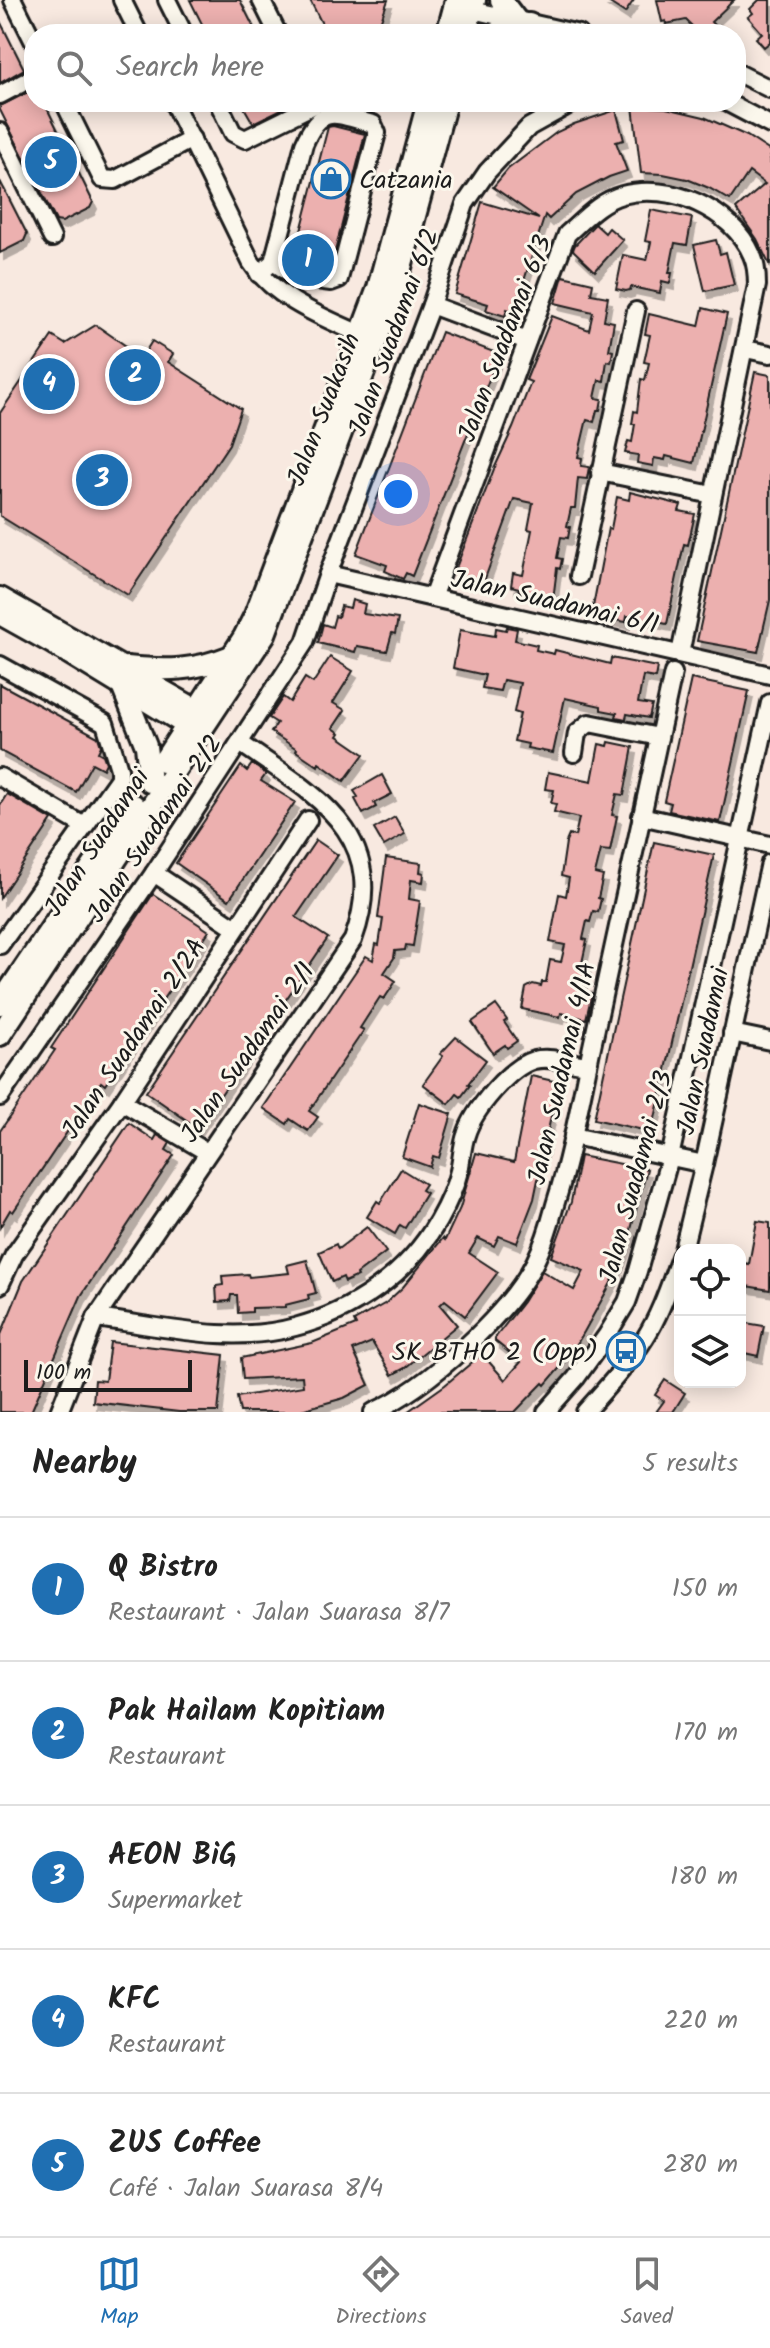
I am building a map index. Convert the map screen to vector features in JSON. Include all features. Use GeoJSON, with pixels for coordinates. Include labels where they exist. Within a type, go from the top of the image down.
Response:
{"type":"FeatureCollection","features":[{"type":"Feature","properties":{"kind":"main road"},"geometry":{"type":"LineString","coordinates":[[501,0],[523,22],[517,24]]}},
{"type":"Feature","properties":{"kind":"main road"},"geometry":{"type":"LineString","coordinates":[[453,24],[464,4]]}},
{"type":"Feature","properties":{"kind":"main road"},"geometry":{"type":"LineString","coordinates":[[464,4],[465,24]]}},
{"type":"Feature","properties":{"kind":"main road","name":"Jalan Suakasih"},"geometry":{"type":"LineString","coordinates":[[198,722],[255,615],[362,335],[378,288],[425,112]]}},
{"type":"Feature","properties":{"kind":"main road","name":"Jalan Suakasih"},"geometry":{"type":"LineString","coordinates":[[198,722],[255,652],[273,617],[394,293],[443,112]]}},
{"type":"Feature","properties":{"kind":"main road"},"geometry":{"type":"LineString","coordinates":[[0,598],[120,676],[198,722]]}},
{"type":"Feature","properties":{"kind":"main road"},"geometry":{"type":"LineString","coordinates":[[0,614],[120,676],[183,670],[231,656]]}},
{"type":"Feature","properties":{"kind":"main road"},"geometry":{"type":"LineString","coordinates":[[120,676],[146,746],[150,782]]}},
{"type":"Feature","properties":{"kind":"main road","name":"Jalan Suadamai"},"geometry":{"type":"LineString","coordinates":[[0,1004],[150,782],[198,722]]}},
{"type":"Feature","properties":{"kind":"main road","name":"Jalan Suadamai"},"geometry":{"type":"LineString","coordinates":[[0,1035],[198,722]]}},
{"type":"Feature","properties":{"kind":"street"},"geometry":{"type":"LineString","coordinates":[[13,0],[25,24]]}},
{"type":"Feature","properties":{"kind":"street"},"geometry":{"type":"LineString","coordinates":[[122,0],[134,24]]}},
{"type":"Feature","properties":{"kind":"street"},"geometry":{"type":"LineString","coordinates":[[167,0],[179,24]]}},
{"type":"Feature","properties":{"kind":"street"},"geometry":{"type":"LineString","coordinates":[[261,0],[273,24]]}},
{"type":"Feature","properties":{"kind":"street"},"geometry":{"type":"LineString","coordinates":[[464,4],[532,24]]}},
{"type":"Feature","properties":{"kind":"street"},"geometry":{"type":"LineString","coordinates":[[746,74],[770,77]]}},
{"type":"Feature","properties":{"kind":"street"},"geometry":{"type":"LineString","coordinates":[[746,76],[770,89]]}},
{"type":"Feature","properties":{"kind":"street"},"geometry":{"type":"LineString","coordinates":[[0,95],[24,82]]}},
{"type":"Feature","properties":{"kind":"street"},"geometry":{"type":"LineString","coordinates":[[69,112],[102,179],[115,180],[192,139]]}},
{"type":"Feature","properties":{"kind":"street"},"geometry":{"type":"LineString","coordinates":[[183,112],[192,139],[259,274],[281,293],[362,335]]}},
{"type":"Feature","properties":{"kind":"street"},"geometry":{"type":"LineString","coordinates":[[223,112],[233,133],[245,139],[306,112]]}},
{"type":"Feature","properties":{"kind":"street"},"geometry":{"type":"LineString","coordinates":[[259,274],[273,262],[314,112]]}},
{"type":"Feature","properties":{"kind":"street"},"geometry":{"type":"LineString","coordinates":[[273,262],[296,277],[331,282],[339,279],[377,133],[373,124],[325,112]]}},
{"type":"Feature","properties":{"kind":"street","name":"Jalan Suadamai 6/2"},"geometry":{"type":"LineString","coordinates":[[328,574],[431,305],[465,204],[487,172],[529,127],[556,112]]}},
{"type":"Feature","properties":{"kind":"street"},"geometry":{"type":"LineString","coordinates":[[745,112],[770,125]]}},
{"type":"Feature","properties":{"kind":"street"},"geometry":{"type":"LineString","coordinates":[[0,132],[52,238]]}},
{"type":"Feature","properties":{"kind":"street","name":"Jalan Suadamai 6/3"},"geometry":{"type":"LineString","coordinates":[[432,598],[567,234],[593,210],[623,195],[659,193],[691,200],[723,217],[752,255],[757,285],[680,654]]}},
{"type":"Feature","properties":{"kind":"street"},"geometry":{"type":"LineString","coordinates":[[431,305],[527,341]]}},
{"type":"Feature","properties":{"kind":"street"},"geometry":{"type":"LineString","coordinates":[[579,576],[636,311]]}},
{"type":"Feature","properties":{"kind":"street"},"geometry":{"type":"LineString","coordinates":[[745,349],[770,354]]}},
{"type":"Feature","properties":{"kind":"street"},"geometry":{"type":"LineString","coordinates":[[600,472],[713,495]]}},
{"type":"Feature","properties":{"kind":"street","name":"Jalan Suadamai 6/1"},"geometry":{"type":"LineString","coordinates":[[328,574],[770,675]]}},
{"type":"Feature","properties":{"kind":"street","name":"Jalan Suadamai 2/2"},"geometry":{"type":"LineString","coordinates":[[0,1097],[154,873],[305,642],[328,574]]}},
{"type":"Feature","properties":{"kind":"street"},"geometry":{"type":"LineString","coordinates":[[0,665],[105,723],[119,769],[119,778],[0,945]]}},
{"type":"Feature","properties":{"kind":"street","name":"Jalan Suadamai 4/1A"},"geometry":{"type":"LineString","coordinates":[[383,1410],[444,1365],[507,1303],[535,1263],[546,1235],[573,1136],[673,673]]}},
{"type":"Feature","properties":{"kind":"street","name":"Jalan Suadamai 2/3"},"geometry":{"type":"LineString","coordinates":[[546,1412],[576,1378],[607,1335],[627,1302],[638,1271],[670,1157],[770,703]]}},
{"type":"Feature","properties":{"kind":"street"},"geometry":{"type":"LineString","coordinates":[[574,753],[577,733],[589,723],[659,737]]}},
{"type":"Feature","properties":{"kind":"street","name":"Jalan Suadamai 2/1"},"geometry":{"type":"LineString","coordinates":[[59,1412],[96,1318],[353,940],[364,906],[363,873],[337,815],[312,793],[240,743]]}},
{"type":"Feature","properties":{"kind":"street"},"geometry":{"type":"LineString","coordinates":[[0,777],[84,826]]}},
{"type":"Feature","properties":{"kind":"street"},"geometry":{"type":"LineString","coordinates":[[641,816],[770,845]]}},
{"type":"Feature","properties":{"kind":"street","name":"Jalan Suadamai 2/2A"},"geometry":{"type":"LineString","coordinates":[[0,1285],[14,1255],[122,1102],[308,820]]}},
{"type":"Feature","properties":{"kind":"street","name":"Jalan Suadamai"},"geometry":{"type":"LineString","coordinates":[[684,1244],[770,863]]}},
{"type":"Feature","properties":{"kind":"street"},"geometry":{"type":"LineString","coordinates":[[154,873],[236,928]]}},
{"type":"Feature","properties":{"kind":"street"},"geometry":{"type":"LineString","coordinates":[[732,1033],[770,1041]]}},
{"type":"Feature","properties":{"kind":"street"},"geometry":{"type":"LineString","coordinates":[[96,1318],[246,1335],[295,1327],[346,1308],[381,1285],[426,1240],[454,1187],[471,1122],[494,1090],[522,1065],[536,1059],[588,1065]]}},
{"type":"Feature","properties":{"kind":"street"},"geometry":{"type":"LineString","coordinates":[[122,1102],[207,1152]]}},
{"type":"Feature","properties":{"kind":"street"},"geometry":{"type":"LineString","coordinates":[[573,1136],[704,1164]]}},
{"type":"Feature","properties":{"kind":"street"},"geometry":{"type":"LineString","coordinates":[[585,1412],[629,1362],[646,1337],[674,1273]]}},
{"type":"Feature","properties":{"kind":"building"},"geometry":{"type":"Polygon","coordinates":[[[190,0],[240,0],[252,24],[202,24],[190,0]]]}},
{"type":"Feature","properties":{"kind":"building"},"geometry":{"type":"Polygon","coordinates":[[[310,0],[388,0],[380,24],[322,24],[310,0]]]}},
{"type":"Feature","properties":{"kind":"building"},"geometry":{"type":"Polygon","coordinates":[[[605,0],[634,0],[625,13],[605,0]]]}},
{"type":"Feature","properties":{"kind":"building"},"geometry":{"type":"Polygon","coordinates":[[[657,0],[734,0],[711,22],[713,24],[690,24],[686,20],[662,22],[657,0]]]}},
{"type":"Feature","properties":{"kind":"building"},"geometry":{"type":"Polygon","coordinates":[[[759,0],[770,0],[770,42],[764,47],[756,38],[762,33],[748,17],[753,13],[750,9],[759,0]]]}},
{"type":"Feature","properties":{"kind":"building"},"geometry":{"type":"Polygon","coordinates":[[[0,21],[24,69],[0,83],[0,21]]]}},
{"type":"Feature","properties":{"kind":"building"},"geometry":{"type":"Polygon","coordinates":[[[24,94],[24,112],[49,112],[93,202],[90,208],[62,222],[56,221],[0,106],[24,94]]]}},
{"type":"Feature","properties":{"kind":"building"},"geometry":{"type":"Polygon","coordinates":[[[247,112],[276,112],[253,123],[247,112]]]}},
{"type":"Feature","properties":{"kind":"building"},"geometry":{"type":"Polygon","coordinates":[[[617,112],[624,140],[616,142],[627,171],[576,194],[549,219],[545,215],[514,312],[507,309],[505,316],[486,310],[488,304],[455,294],[482,202],[539,219],[493,187],[508,169],[557,132],[617,112]]]}},
{"type":"Feature","properties":{"kind":"building"},"geometry":{"type":"Polygon","coordinates":[[[634,112],[683,112],[704,117],[747,136],[770,151],[770,266],[757,239],[736,209],[765,184],[749,172],[730,200],[687,179],[641,173],[634,112]]]}},
{"type":"Feature","properties":{"kind":"building"},"geometry":{"type":"Polygon","coordinates":[[[328,127],[365,134],[330,271],[293,262],[328,127]]]}},
{"type":"Feature","properties":{"kind":"building"},"geometry":{"type":"Polygon","coordinates":[[[0,181],[27,234],[24,241],[0,253],[0,181]]]}},
{"type":"Feature","properties":{"kind":"building"},"geometry":{"type":"Polygon","coordinates":[[[651,210],[692,218],[687,245],[675,243],[670,283],[662,281],[660,293],[631,287],[626,291],[616,289],[623,255],[647,260],[651,242],[645,241],[651,210]]]}},
{"type":"Feature","properties":{"kind":"building"},"geometry":{"type":"Polygon","coordinates":[[[595,224],[605,233],[609,228],[623,240],[595,271],[573,250],[595,224]]]}},
{"type":"Feature","properties":{"kind":"building"},"geometry":{"type":"Polygon","coordinates":[[[716,240],[720,254],[726,252],[734,285],[705,291],[694,245],[716,240]]]}},
{"type":"Feature","properties":{"kind":"building"},"geometry":{"type":"Polygon","coordinates":[[[563,276],[593,283],[591,294],[608,297],[604,320],[614,322],[609,350],[613,351],[611,362],[607,361],[604,381],[599,380],[595,398],[602,399],[600,410],[597,410],[594,422],[587,420],[578,457],[582,458],[581,466],[589,467],[587,479],[578,478],[575,508],[571,508],[567,526],[570,527],[568,538],[561,537],[557,558],[562,559],[560,569],[557,568],[553,600],[525,594],[511,586],[513,573],[523,575],[532,530],[528,529],[533,503],[514,499],[483,584],[454,573],[531,382],[526,380],[552,316],[589,330],[593,312],[555,303],[563,276]]]}},
{"type":"Feature","properties":{"kind":"building"},"geometry":{"type":"Polygon","coordinates":[[[703,308],[727,314],[694,463],[666,456],[665,460],[654,458],[653,466],[637,463],[638,455],[625,453],[628,441],[632,442],[634,411],[637,412],[641,379],[645,380],[649,363],[644,362],[650,335],[645,334],[649,314],[699,326],[703,308]]]}},
{"type":"Feature","properties":{"kind":"building"},"geometry":{"type":"Polygon","coordinates":[[[96,325],[142,357],[152,341],[173,354],[168,362],[241,409],[229,444],[128,595],[0,516],[0,413],[52,336],[65,344],[96,325]]]}},
{"type":"Feature","properties":{"kind":"building"},"geometry":{"type":"Polygon","coordinates":[[[441,332],[499,354],[412,576],[406,573],[403,579],[385,571],[387,565],[356,554],[441,332]]]}},
{"type":"Feature","properties":{"kind":"building"},"geometry":{"type":"Polygon","coordinates":[[[755,372],[770,375],[770,600],[758,652],[697,641],[755,372]]]}},
{"type":"Feature","properties":{"kind":"building"},"geometry":{"type":"Polygon","coordinates":[[[630,492],[681,505],[679,511],[695,514],[688,545],[684,544],[667,624],[627,616],[626,622],[592,612],[617,497],[629,500],[630,492]]]}},
{"type":"Feature","properties":{"kind":"building"},"geometry":{"type":"Polygon","coordinates":[[[352,600],[365,604],[363,614],[398,619],[387,651],[357,646],[355,652],[318,643],[323,624],[332,627],[341,606],[350,608],[352,600]]]}},
{"type":"Feature","properties":{"kind":"building"},"geometry":{"type":"Polygon","coordinates":[[[507,627],[517,629],[515,640],[537,645],[536,650],[554,654],[555,650],[610,664],[611,658],[657,667],[655,678],[643,676],[638,703],[652,705],[649,718],[627,714],[626,719],[616,717],[617,713],[601,710],[601,706],[565,698],[553,753],[527,748],[528,744],[514,741],[520,714],[514,712],[520,683],[503,680],[500,691],[482,688],[485,675],[453,668],[460,630],[495,636],[496,628],[506,630],[507,627]]]}},
{"type":"Feature","properties":{"kind":"building"},"geometry":{"type":"Polygon","coordinates":[[[330,657],[353,671],[333,703],[345,710],[333,728],[340,733],[338,736],[364,754],[344,781],[271,732],[277,723],[269,718],[283,697],[290,702],[305,678],[313,683],[330,657]]]}},
{"type":"Feature","properties":{"kind":"building"},"geometry":{"type":"Polygon","coordinates":[[[691,679],[749,691],[720,822],[669,811],[671,803],[664,801],[691,679]]]}},
{"type":"Feature","properties":{"kind":"building"},"geometry":{"type":"Polygon","coordinates":[[[0,684],[98,737],[101,746],[98,752],[106,763],[103,769],[92,763],[76,792],[0,751],[0,684]]]}},
{"type":"Feature","properties":{"kind":"building"},"geometry":{"type":"Polygon","coordinates":[[[609,742],[633,747],[624,795],[617,794],[612,815],[617,816],[610,851],[601,850],[595,874],[603,876],[598,912],[593,911],[590,922],[587,921],[583,939],[587,940],[582,963],[587,964],[581,990],[592,993],[586,1019],[522,1009],[526,988],[546,982],[550,960],[561,962],[565,945],[550,942],[559,894],[566,896],[569,878],[561,876],[566,842],[569,835],[575,836],[579,818],[554,812],[556,804],[551,803],[554,790],[545,789],[548,772],[592,781],[599,744],[608,746],[609,742]]]}},
{"type":"Feature","properties":{"kind":"building"},"geometry":{"type":"Polygon","coordinates":[[[252,764],[266,774],[261,781],[295,802],[229,900],[176,863],[241,766],[247,771],[252,764]]]}},
{"type":"Feature","properties":{"kind":"building"},"geometry":{"type":"Polygon","coordinates":[[[382,775],[392,794],[374,803],[376,807],[363,814],[354,791],[382,775]]]}},
{"type":"Feature","properties":{"kind":"building"},"geometry":{"type":"Polygon","coordinates":[[[7,794],[52,820],[0,898],[0,805],[7,794]]]}},
{"type":"Feature","properties":{"kind":"building"},"geometry":{"type":"Polygon","coordinates":[[[395,817],[405,834],[384,846],[374,829],[395,817]]]}},
{"type":"Feature","properties":{"kind":"building"},"geometry":{"type":"Polygon","coordinates":[[[316,840],[338,855],[296,917],[328,938],[198,1128],[146,1092],[316,840]]]}},
{"type":"Feature","properties":{"kind":"building"},"geometry":{"type":"Polygon","coordinates":[[[654,842],[714,855],[652,1132],[594,1119],[654,842]]]}},
{"type":"Feature","properties":{"kind":"building"},"geometry":{"type":"Polygon","coordinates":[[[386,858],[421,863],[423,882],[411,880],[409,899],[420,901],[413,946],[406,945],[405,950],[395,951],[384,973],[396,981],[384,999],[380,997],[360,1028],[364,1030],[309,1111],[318,1117],[308,1131],[290,1119],[287,1124],[263,1108],[366,956],[373,960],[383,919],[378,918],[386,858]]]}},
{"type":"Feature","properties":{"kind":"building"},"geometry":{"type":"Polygon","coordinates":[[[153,894],[209,931],[105,1085],[101,1082],[0,1227],[0,1131],[153,894]]]}},
{"type":"Feature","properties":{"kind":"building"},"geometry":{"type":"Polygon","coordinates":[[[496,1005],[517,1041],[493,1053],[472,1022],[496,1005]]]}},
{"type":"Feature","properties":{"kind":"building"},"geometry":{"type":"Polygon","coordinates":[[[456,1037],[486,1060],[461,1097],[457,1094],[449,1104],[423,1084],[443,1056],[440,1054],[456,1037]]]}},
{"type":"Feature","properties":{"kind":"building"},"geometry":{"type":"Polygon","coordinates":[[[531,1076],[558,1082],[534,1199],[517,1243],[499,1236],[494,1246],[478,1238],[469,1253],[498,1272],[465,1316],[445,1300],[440,1305],[457,1325],[392,1375],[372,1342],[353,1350],[369,1385],[344,1398],[294,1412],[240,1412],[237,1397],[303,1386],[302,1376],[243,1379],[241,1358],[312,1343],[356,1325],[354,1321],[386,1303],[403,1287],[443,1238],[445,1240],[460,1208],[476,1153],[514,1162],[531,1076]]]}},
{"type":"Feature","properties":{"kind":"building"},"geometry":{"type":"Polygon","coordinates":[[[419,1103],[452,1114],[439,1158],[433,1156],[430,1167],[402,1157],[419,1103]]]}},
{"type":"Feature","properties":{"kind":"building"},"geometry":{"type":"Polygon","coordinates":[[[129,1123],[154,1140],[157,1135],[170,1143],[166,1150],[174,1155],[81,1296],[31,1412],[0,1412],[0,1337],[23,1281],[129,1123]]]}},
{"type":"Feature","properties":{"kind":"building"},"geometry":{"type":"Polygon","coordinates":[[[580,1156],[647,1169],[616,1274],[569,1357],[545,1385],[543,1383],[515,1412],[407,1412],[482,1354],[505,1380],[521,1362],[495,1338],[542,1271],[574,1290],[584,1271],[551,1257],[571,1202],[580,1156]]]}},
{"type":"Feature","properties":{"kind":"building"},"geometry":{"type":"Polygon","coordinates":[[[401,1169],[425,1184],[421,1190],[426,1193],[405,1228],[400,1225],[395,1234],[367,1217],[377,1201],[380,1203],[401,1169]]]}},
{"type":"Feature","properties":{"kind":"building"},"geometry":{"type":"Polygon","coordinates":[[[757,1221],[770,1223],[770,1290],[746,1286],[746,1263],[749,1264],[757,1221]]]}},
{"type":"Feature","properties":{"kind":"building"},"geometry":{"type":"Polygon","coordinates":[[[367,1227],[386,1252],[358,1276],[345,1282],[343,1277],[332,1282],[319,1252],[336,1244],[338,1249],[367,1227]]]}},
{"type":"Feature","properties":{"kind":"building"},"geometry":{"type":"Polygon","coordinates":[[[307,1260],[316,1293],[308,1295],[309,1299],[285,1307],[252,1308],[252,1312],[238,1313],[237,1295],[231,1295],[230,1301],[217,1302],[216,1286],[223,1285],[222,1276],[289,1273],[287,1265],[307,1260]]]}},
{"type":"Feature","properties":{"kind":"building"},"geometry":{"type":"Polygon","coordinates":[[[746,1323],[764,1326],[758,1356],[746,1353],[746,1323]]]}},
{"type":"Feature","properties":{"kind":"building"},"geometry":{"type":"Polygon","coordinates":[[[110,1342],[224,1355],[218,1412],[179,1412],[93,1402],[95,1380],[105,1381],[110,1342]]]}},
{"type":"Feature","properties":{"kind":"building"},"geometry":{"type":"Polygon","coordinates":[[[665,1380],[685,1393],[673,1412],[656,1412],[664,1401],[655,1395],[665,1380]]]}},
{"type":"Feature","properties":{"kind":"place","name":"ZUS Coffee"},"geometry":{"type":"Point","coordinates":[51,162]}},
{"type":"Feature","properties":{"kind":"place","name":"Catzania"},"geometry":{"type":"Point","coordinates":[331,179]}},
{"type":"Feature","properties":{"kind":"place","name":"Q Bistro"},"geometry":{"type":"Point","coordinates":[308,260]}},
{"type":"Feature","properties":{"kind":"place","name":"Pak Hailam Kopitiam"},"geometry":{"type":"Point","coordinates":[135,375]}},
{"type":"Feature","properties":{"kind":"place","name":"KFC"},"geometry":{"type":"Point","coordinates":[49,384]}},
{"type":"Feature","properties":{"kind":"place","name":"AEON BiG"},"geometry":{"type":"Point","coordinates":[102,480]}},
{"type":"Feature","properties":{"kind":"place","name":"SK BTHO 2 (Opp)"},"geometry":{"type":"Point","coordinates":[626,1351]}}]}
